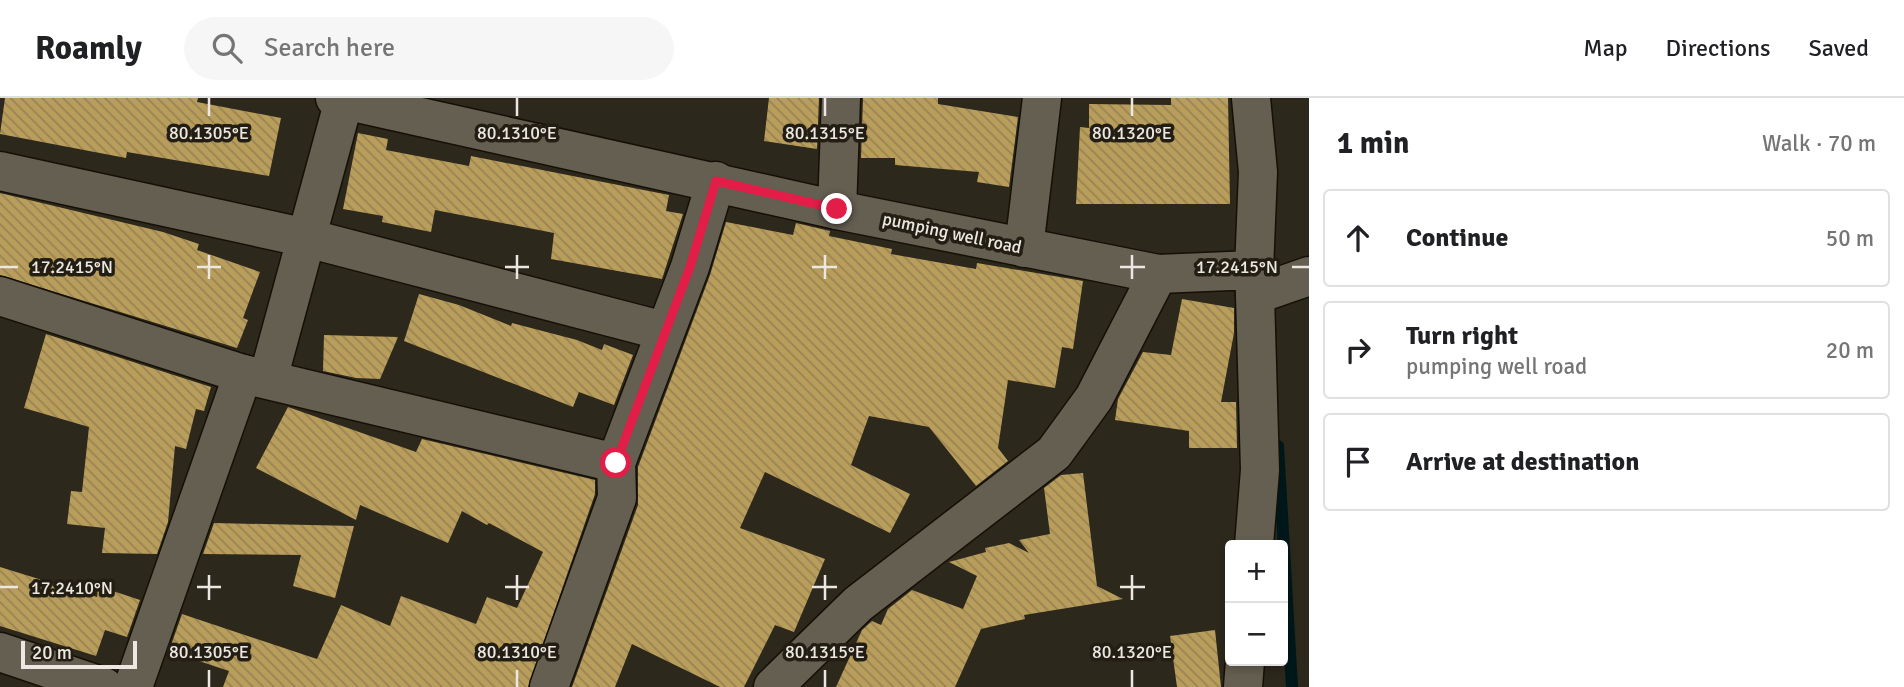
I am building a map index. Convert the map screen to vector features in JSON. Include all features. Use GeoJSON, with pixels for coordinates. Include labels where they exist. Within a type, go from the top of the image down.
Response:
{"type":"FeatureCollection","features":[{"type":"Feature","properties":{"kind":"street"},"geometry":{"type":"LineString","coordinates":[[837,209],[841,98]]}},
{"type":"Feature","properties":{"kind":"street"},"geometry":{"type":"LineString","coordinates":[[1024,248],[1042,98]]}},
{"type":"Feature","properties":{"kind":"street"},"geometry":{"type":"LineString","coordinates":[[1251,98],[1258,172],[1256,286],[1260,470],[1254,540]]}},
{"type":"Feature","properties":{"kind":"street"},"geometry":{"type":"LineString","coordinates":[[134,687],[307,238],[339,99]]}},
{"type":"Feature","properties":{"kind":"street","name":"pumping well road"},"geometry":{"type":"LineString","coordinates":[[339,99],[649,169],[1024,248],[1158,274],[1256,286]]}},
{"type":"Feature","properties":{"kind":"street"},"geometry":{"type":"LineString","coordinates":[[0,171],[307,238],[664,331]]}},
{"type":"Feature","properties":{"kind":"street"},"geometry":{"type":"LineString","coordinates":[[549,687],[617,498],[616,463],[690,267],[716,181]]}},
{"type":"Feature","properties":{"kind":"street"},"geometry":{"type":"LineString","coordinates":[[773,687],[858,604],[1054,453],[1094,398],[1158,274]]}},
{"type":"Feature","properties":{"kind":"street"},"geometry":{"type":"LineString","coordinates":[[1256,286],[1306,277]]}},
{"type":"Feature","properties":{"kind":"street"},"geometry":{"type":"LineString","coordinates":[[0,296],[256,376],[616,463]]}},
{"type":"Feature","properties":{"kind":"street"},"geometry":{"type":"LineString","coordinates":[[0,652],[104,687]]}},
{"type":"Feature","properties":{"kind":"street"},"geometry":{"type":"LineString","coordinates":[[1243,687],[1245,666]]}},
{"type":"Feature","properties":{"kind":"building"},"geometry":{"type":"Polygon","coordinates":[[[5,98],[198,98],[197,102],[281,118],[269,176],[127,152],[126,158],[0,134],[5,98]]]}},
{"type":"Feature","properties":{"kind":"building"},"geometry":{"type":"Polygon","coordinates":[[[769,98],[819,98],[817,149],[764,141],[769,98]]]}},
{"type":"Feature","properties":{"kind":"building"},"geometry":{"type":"Polygon","coordinates":[[[863,98],[938,98],[938,104],[1018,117],[1009,187],[977,182],[979,172],[895,165],[895,158],[861,158],[863,98]]]}},
{"type":"Feature","properties":{"kind":"building"},"geometry":{"type":"Polygon","coordinates":[[[1171,98],[1228,98],[1230,204],[1076,204],[1080,127],[1089,128],[1089,104],[1171,105],[1171,98]]]}},
{"type":"Feature","properties":{"kind":"building"},"geometry":{"type":"Polygon","coordinates":[[[358,133],[388,139],[386,150],[469,166],[471,156],[669,195],[666,211],[683,214],[662,279],[551,259],[554,233],[435,210],[431,232],[382,222],[383,216],[343,209],[358,133]]]}},
{"type":"Feature","properties":{"kind":"building"},"geometry":{"type":"Polygon","coordinates":[[[0,193],[163,232],[199,244],[197,250],[260,272],[243,318],[248,320],[237,348],[0,275],[0,193]]]}},
{"type":"Feature","properties":{"kind":"building"},"geometry":{"type":"Polygon","coordinates":[[[726,222],[793,235],[796,223],[830,231],[829,236],[892,249],[891,254],[976,269],[977,263],[1083,281],[1073,349],[1062,347],[1055,388],[1008,380],[998,448],[1008,461],[976,486],[929,427],[869,416],[851,465],[910,494],[890,533],[765,472],[740,528],[825,559],[794,632],[775,625],[744,687],[720,687],[632,644],[615,687],[572,687],[638,505],[638,467],[710,275],[726,222]]]}},
{"type":"Feature","properties":{"kind":"building"},"geometry":{"type":"Polygon","coordinates":[[[419,294],[459,305],[511,326],[512,323],[577,340],[602,350],[604,344],[633,355],[614,405],[579,392],[573,407],[404,341],[419,294]]]}},
{"type":"Feature","properties":{"kind":"building"},"geometry":{"type":"Polygon","coordinates":[[[1182,299],[1234,308],[1234,333],[1221,402],[1236,402],[1237,448],[1189,448],[1189,431],[1115,420],[1118,399],[1143,352],[1171,355],[1182,299]]]}},
{"type":"Feature","properties":{"kind":"building"},"geometry":{"type":"Polygon","coordinates":[[[46,334],[211,387],[204,411],[196,409],[186,449],[175,446],[168,522],[157,554],[102,553],[105,528],[67,524],[71,491],[82,492],[89,427],[24,408],[46,334]]]}},
{"type":"Feature","properties":{"kind":"building"},"geometry":{"type":"Polygon","coordinates":[[[324,335],[398,337],[380,379],[356,378],[323,371],[324,335]]]}},
{"type":"Feature","properties":{"kind":"building"},"geometry":{"type":"Polygon","coordinates":[[[288,407],[416,452],[422,439],[595,480],[595,494],[528,687],[223,687],[229,671],[169,651],[182,614],[317,659],[341,605],[390,626],[401,596],[476,624],[487,597],[517,608],[543,552],[489,523],[487,525],[462,511],[448,543],[360,505],[356,520],[256,468],[288,407]]]}},
{"type":"Feature","properties":{"kind":"building"},"geometry":{"type":"Polygon","coordinates":[[[1083,473],[1097,586],[1123,599],[1024,615],[1025,619],[981,629],[955,687],[836,687],[862,630],[872,621],[881,625],[888,609],[912,590],[963,609],[977,576],[949,562],[986,552],[985,548],[1009,543],[1029,553],[1019,540],[1050,534],[1044,488],[1061,475],[1083,473]]]}},
{"type":"Feature","properties":{"kind":"building"},"geometry":{"type":"Polygon","coordinates":[[[214,523],[354,526],[335,598],[293,586],[301,555],[203,554],[214,523]]]}},
{"type":"Feature","properties":{"kind":"building"},"geometry":{"type":"Polygon","coordinates":[[[0,567],[97,597],[98,586],[140,600],[127,637],[105,630],[96,656],[0,626],[0,567]]]}},
{"type":"Feature","properties":{"kind":"building"},"geometry":{"type":"Polygon","coordinates":[[[1215,630],[1221,687],[1177,687],[1170,636],[1215,630]]]}},
{"type":"Feature","properties":{"kind":"waterway"},"geometry":{"type":"LineString","coordinates":[[1278,446],[1292,687]]}},
{"type":"Feature","properties":{"kind":"route"},"geometry":{"type":"LineString","coordinates":[[616,463],[690,267],[716,181],[837,209]]}}]}
